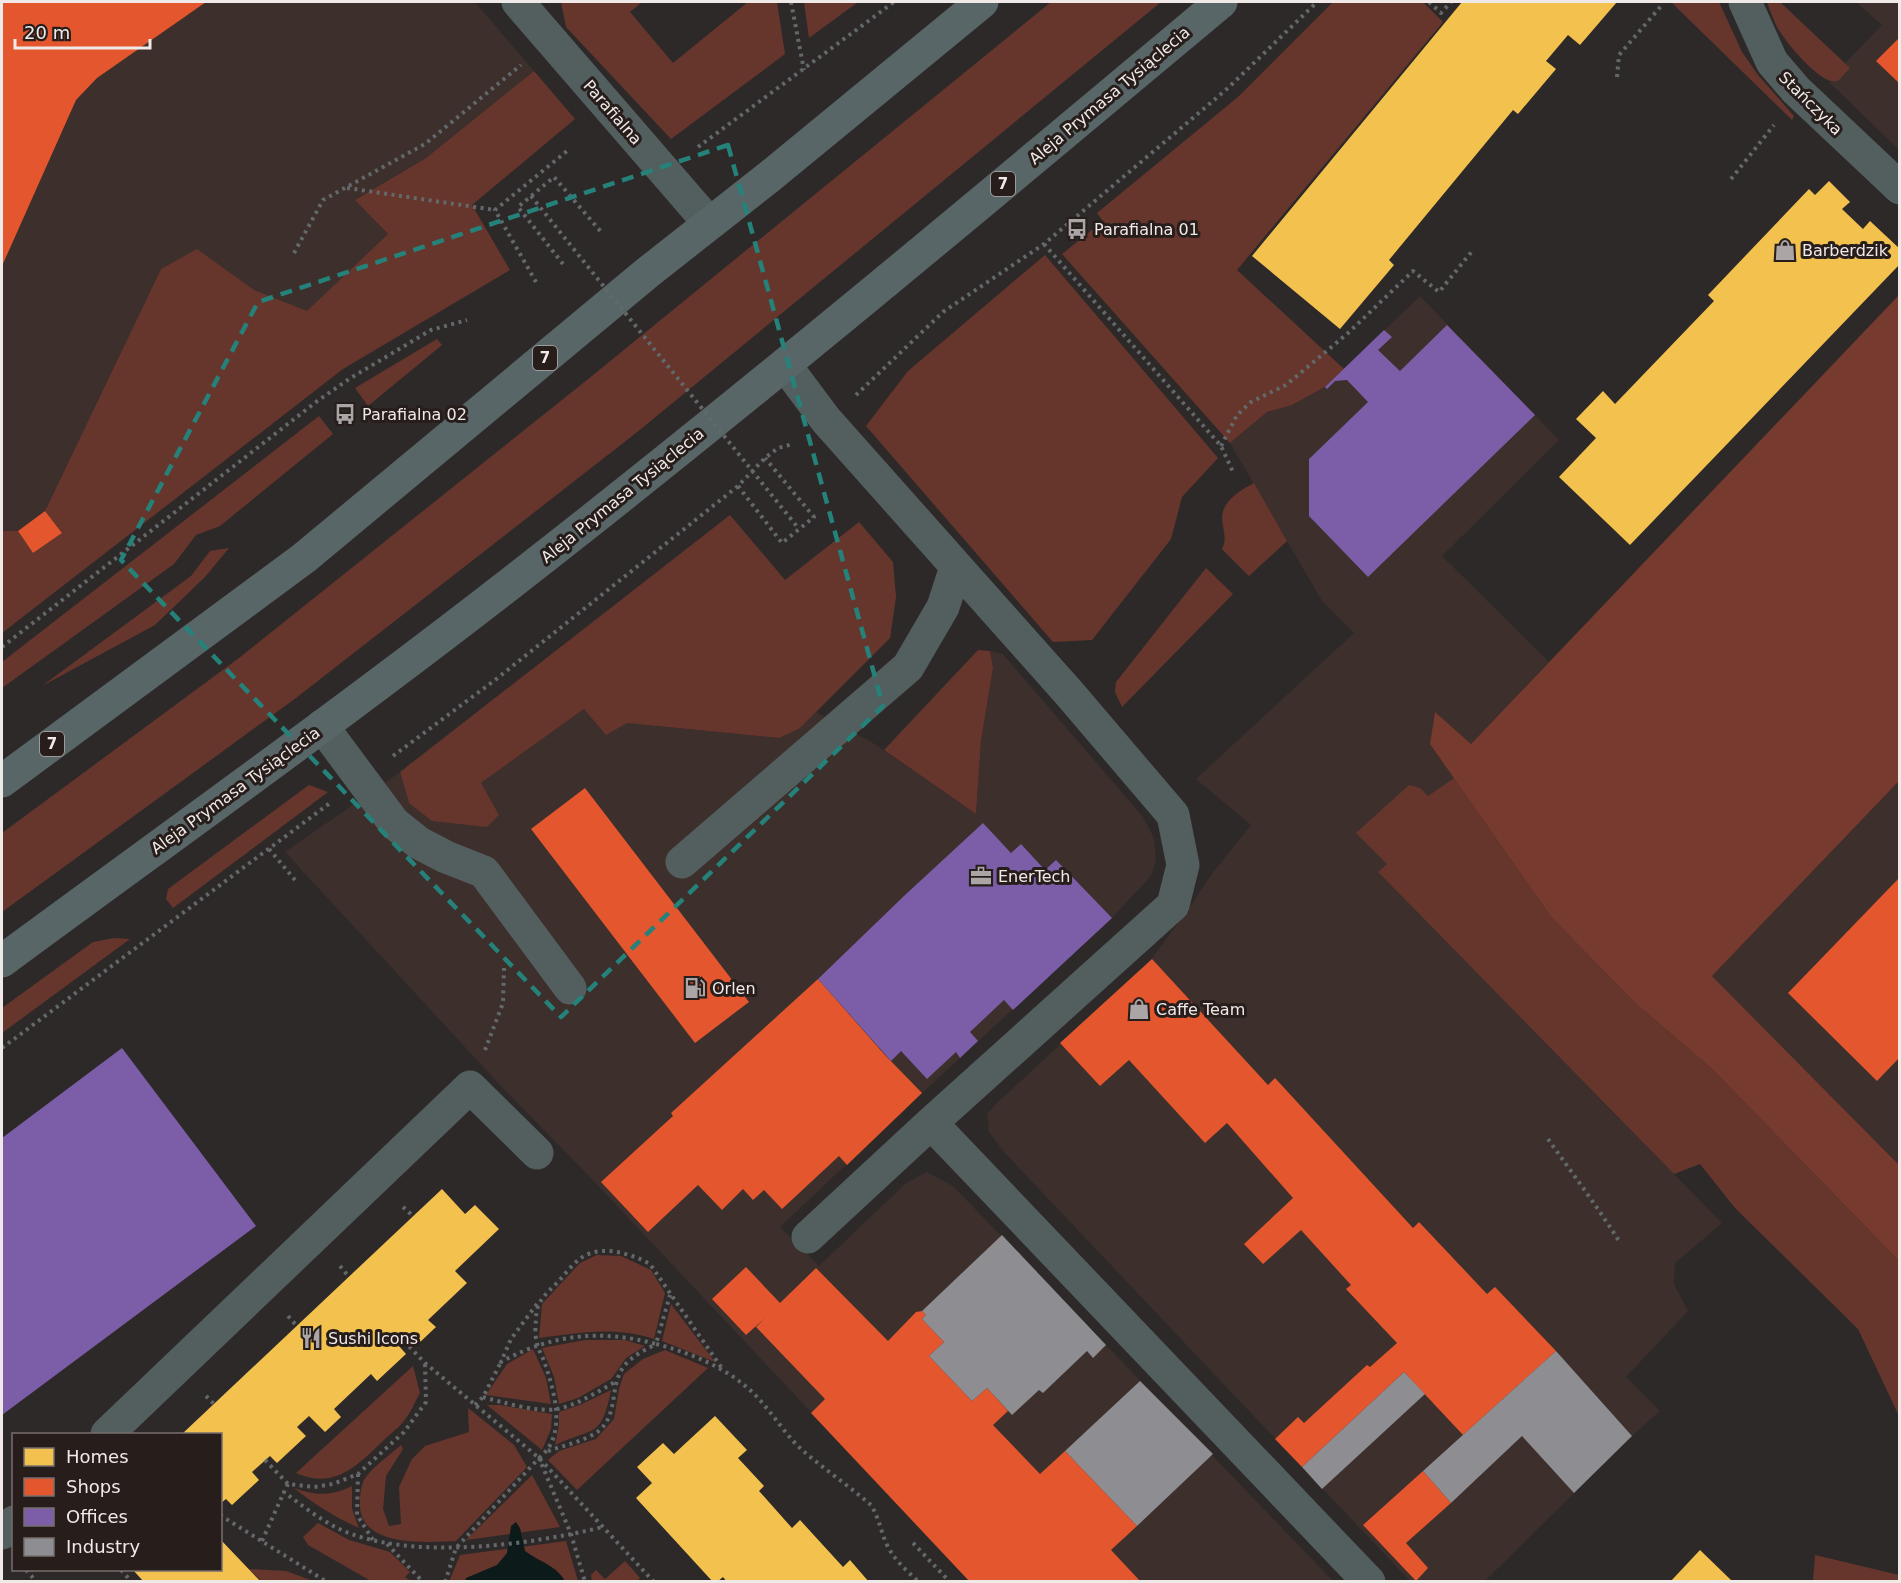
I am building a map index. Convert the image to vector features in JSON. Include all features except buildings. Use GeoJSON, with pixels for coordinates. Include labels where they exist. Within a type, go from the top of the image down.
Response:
{"type":"FeatureCollection","features":[{"type":"Feature","properties":{"kind":"main road","name":"7"},"geometry":{"type":"LineString","coordinates":[[2,781],[304,558],[709,223],[770,177],[982,2]]}},
{"type":"Feature","properties":{"kind":"main road","name":"Aleja Prymasa Tysiąclecia"},"geometry":{"type":"LineString","coordinates":[[2,962],[514,581],[784,365],[1221,2]]}},
{"type":"Feature","properties":{"kind":"street","name":"Parafialna"},"geometry":{"type":"LineString","coordinates":[[518,2],[709,223]]}},
{"type":"Feature","properties":{"kind":"street","name":"Stańczyka"},"geometry":{"type":"LineString","coordinates":[[1745,2],[1772,62],[1796,90],[1899,188]]}},
{"type":"Feature","properties":{"kind":"street"},"geometry":{"type":"LineString","coordinates":[[784,365],[826,420],[1069,693],[1173,815],[1183,865],[1173,905],[808,1237]]}},
{"type":"Feature","properties":{"kind":"street"},"geometry":{"type":"LineString","coordinates":[[682,862],[908,667],[942,607],[956,567]]}},
{"type":"Feature","properties":{"kind":"street"},"geometry":{"type":"LineString","coordinates":[[322,726],[393,823],[419,843],[484,873],[570,988]]}},
{"type":"Feature","properties":{"kind":"street"},"geometry":{"type":"LineString","coordinates":[[108,1433],[470,1086],[537,1154]]}},
{"type":"Feature","properties":{"kind":"street"},"geometry":{"type":"LineString","coordinates":[[931,1123],[1369,1581]]}},
{"type":"Feature","properties":{"kind":"path"},"geometry":{"type":"LineString","coordinates":[[791,2],[804,70]]}},
{"type":"Feature","properties":{"kind":"path"},"geometry":{"type":"LineString","coordinates":[[689,153],[894,2]]}},
{"type":"Feature","properties":{"kind":"path"},"geometry":{"type":"LineString","coordinates":[[2,1048],[504,672],[738,486],[778,448],[795,444],[826,420],[857,394],[943,312],[1044,244],[1228,88],[1317,2]]}},
{"type":"Feature","properties":{"kind":"path"},"geometry":{"type":"LineString","coordinates":[[1429,2],[1441,13],[1451,2]]}},
{"type":"Feature","properties":{"kind":"path"},"geometry":{"type":"LineString","coordinates":[[1617,77],[1619,55],[1662,5]]}},
{"type":"Feature","properties":{"kind":"path"},"geometry":{"type":"LineString","coordinates":[[294,253],[323,200],[425,144],[522,64]]}},
{"type":"Feature","properties":{"kind":"path"},"geometry":{"type":"LineString","coordinates":[[1731,178],[1780,118]]}},
{"type":"Feature","properties":{"kind":"path"},"geometry":{"type":"LineString","coordinates":[[346,188],[495,210],[567,151]]}},
{"type":"Feature","properties":{"kind":"path"},"geometry":{"type":"LineString","coordinates":[[563,264],[518,207],[554,177],[602,233]]}},
{"type":"Feature","properties":{"kind":"path"},"geometry":{"type":"LineString","coordinates":[[531,196],[799,529]]}},
{"type":"Feature","properties":{"kind":"path"},"geometry":{"type":"LineString","coordinates":[[495,210],[536,282]]}},
{"type":"Feature","properties":{"kind":"path"},"geometry":{"type":"LineString","coordinates":[[1044,244],[1221,446],[1233,472]]}},
{"type":"Feature","properties":{"kind":"path"},"geometry":{"type":"LineString","coordinates":[[1221,446],[1237,415],[1251,402],[1286,385],[1347,334],[1413,271],[1439,292],[1473,250]]}},
{"type":"Feature","properties":{"kind":"path"},"geometry":{"type":"LineString","coordinates":[[2,647],[316,402],[349,379],[431,330],[467,320]]}},
{"type":"Feature","properties":{"kind":"path"},"geometry":{"type":"LineString","coordinates":[[738,486],[782,543],[814,517],[765,458]]}},
{"type":"Feature","properties":{"kind":"path"},"geometry":{"type":"LineString","coordinates":[[269,849],[295,880]]}},
{"type":"Feature","properties":{"kind":"path"},"geometry":{"type":"LineString","coordinates":[[470,1086],[503,1003],[504,899]]}},
{"type":"Feature","properties":{"kind":"path"},"geometry":{"type":"LineString","coordinates":[[1548,1139],[1591,1197],[1619,1241]]}},
{"type":"Feature","properties":{"kind":"path"},"geometry":{"type":"LineString","coordinates":[[401,1204],[412,1216]]}},
{"type":"Feature","properties":{"kind":"path"},"geometry":{"type":"LineString","coordinates":[[475,1405],[483,1397],[511,1339],[538,1302],[585,1256],[596,1253],[622,1253],[636,1256],[650,1264],[723,1371]]}},
{"type":"Feature","properties":{"kind":"path"},"geometry":{"type":"LineString","coordinates":[[445,1581],[456,1548],[539,1458],[548,1451],[584,1439],[601,1428],[612,1412],[617,1381],[624,1366],[656,1344],[670,1294]]}},
{"type":"Feature","properties":{"kind":"path"},"geometry":{"type":"LineString","coordinates":[[538,1302],[537,1344],[551,1382],[556,1410],[555,1430],[548,1451]]}},
{"type":"Feature","properties":{"kind":"path"},"geometry":{"type":"LineString","coordinates":[[285,1314],[297,1326]]}},
{"type":"Feature","properties":{"kind":"path"},"geometry":{"type":"LineString","coordinates":[[501,1362],[537,1344],[572,1337],[603,1335],[630,1337],[675,1349],[723,1371],[756,1395],[802,1449],[871,1505],[893,1556],[919,1581]]}},
{"type":"Feature","properties":{"kind":"path"},"geometry":{"type":"LineString","coordinates":[[404,1341],[425,1363],[539,1458],[654,1581]]}},
{"type":"Feature","properties":{"kind":"path"},"geometry":{"type":"LineString","coordinates":[[265,1460],[288,1484],[314,1486],[333,1484],[358,1474],[404,1432],[426,1402],[425,1363]]}},
{"type":"Feature","properties":{"kind":"path"},"geometry":{"type":"LineString","coordinates":[[483,1397],[505,1404],[556,1410],[583,1400],[617,1381]]}},
{"type":"Feature","properties":{"kind":"path"},"geometry":{"type":"LineString","coordinates":[[539,1458],[571,1534],[585,1581]]}},
{"type":"Feature","properties":{"kind":"path"},"geometry":{"type":"LineString","coordinates":[[358,1474],[357,1515],[373,1541]]}},
{"type":"Feature","properties":{"kind":"path"},"geometry":{"type":"LineString","coordinates":[[262,1541],[288,1484]]}},
{"type":"Feature","properties":{"kind":"path"},"geometry":{"type":"LineString","coordinates":[[284,1492],[312,1513],[338,1528],[387,1544],[456,1548],[571,1534],[603,1527]]}},
{"type":"Feature","properties":{"kind":"path"},"geometry":{"type":"LineString","coordinates":[[222,1516],[327,1581]]}},
{"type":"Feature","properties":{"kind":"path"},"geometry":{"type":"LineString","coordinates":[[913,1543],[950,1581]]}},
{"type":"Feature","properties":{"kind":"path"},"geometry":{"type":"LineString","coordinates":[[387,1544],[423,1581]]}},
{"type":"Feature","properties":{"kind":"highlighted area"},"geometry":{"type":"Polygon","coordinates":[[[728,145],[883,706],[561,1017],[121,560],[258,302],[728,145]]]}},
{"type":"Feature","properties":{"kind":"shaded area"},"geometry":{"type":"Polygon","coordinates":[[[2,2],[475,2],[534,71],[426,158],[356,199],[388,234],[307,312],[254,290],[197,250],[161,269],[45,511],[18,531],[2,531],[2,2]]]}},
{"type":"Feature","properties":{"kind":"shaded area"},"geometry":{"type":"Polygon","coordinates":[[[561,2],[642,2],[630,12],[673,63],[748,2],[777,2],[785,54],[671,139],[566,27],[561,2]]]}},
{"type":"Feature","properties":{"kind":"shaded area"},"geometry":{"type":"Polygon","coordinates":[[[804,2],[858,2],[809,38],[804,2]]]}},
{"type":"Feature","properties":{"kind":"shaded area"},"geometry":{"type":"Polygon","coordinates":[[[1051,2],[1161,2],[636,433],[296,698],[2,912],[2,833],[239,658],[587,380],[1051,2]]]}},
{"type":"Feature","properties":{"kind":"shaded area"},"geometry":{"type":"Polygon","coordinates":[[[1333,2],[1423,2],[1443,22],[1237,270],[1344,369],[1325,387],[1292,405],[1267,412],[1230,443],[1062,254],[1103,221],[1097,213],[1238,97],[1333,2]]]}},
{"type":"Feature","properties":{"kind":"shaded area"},"geometry":{"type":"Polygon","coordinates":[[[1671,2],[1719,2],[1742,52],[1758,75],[1794,116],[1792,120],[1671,2]]]}},
{"type":"Feature","properties":{"kind":"shaded area"},"geometry":{"type":"Polygon","coordinates":[[[1767,2],[1780,2],[1850,68],[1842,77],[1837,81],[1830,81],[1813,70],[1781,33],[1767,2]]]}},
{"type":"Feature","properties":{"kind":"shaded area"},"geometry":{"type":"Polygon","coordinates":[[[1856,2],[1899,2],[1899,150],[1829,82],[1837,81],[1850,68],[1845,63],[1882,25],[1856,2]]]}},
{"type":"Feature","properties":{"kind":"shaded area"},"geometry":{"type":"Polygon","coordinates":[[[534,71],[575,119],[472,205],[510,270],[343,369],[2,633],[2,531],[18,531],[33,553],[62,533],[45,511],[161,269],[197,249],[254,290],[307,311],[388,234],[355,200],[426,158],[534,71]]]}},
{"type":"Feature","properties":{"kind":"shaded area"},"geometry":{"type":"Polygon","coordinates":[[[1045,255],[1218,458],[1182,497],[1171,539],[1092,640],[1053,642],[866,426],[908,371],[1045,255]]]}},
{"type":"Feature","properties":{"kind":"shaded area"},"geometry":{"type":"Polygon","coordinates":[[[1899,295],[1899,781],[1712,976],[1899,1165],[1899,1261],[1712,1069],[1634,1002],[1551,917],[1430,744],[1435,712],[1471,744],[1899,295]]]}},
{"type":"Feature","properties":{"kind":"shaded area"},"geometry":{"type":"Polygon","coordinates":[[[1420,296],[1559,440],[1442,556],[1549,662],[1471,744],[1435,713],[1430,744],[1454,778],[1428,796],[1387,864],[1378,872],[1722,1223],[1675,1263],[1674,1284],[1688,1311],[1626,1377],[1660,1411],[1485,1581],[1410,1581],[1004,1152],[989,1132],[987,1114],[1149,962],[1211,875],[1251,825],[1196,779],[1354,633],[1322,601],[1230,443],[1267,412],[1292,405],[1325,387],[1420,296]]]}},
{"type":"Feature","properties":{"kind":"shaded area"},"geometry":{"type":"Polygon","coordinates":[[[437,339],[442,345],[368,406],[355,388],[437,339]]]}},
{"type":"Feature","properties":{"kind":"shaded area"},"geometry":{"type":"Polygon","coordinates":[[[319,416],[333,434],[220,526],[196,535],[174,564],[2,688],[2,662],[319,416]]]}},
{"type":"Feature","properties":{"kind":"shaded area"},"geometry":{"type":"Polygon","coordinates":[[[1254,483],[1287,541],[1249,576],[1222,549],[1225,537],[1222,517],[1229,501],[1238,492],[1254,483]]]}},
{"type":"Feature","properties":{"kind":"shaded area"},"geometry":{"type":"Polygon","coordinates":[[[730,515],[785,580],[859,522],[893,562],[896,597],[890,638],[799,729],[779,738],[627,723],[606,735],[584,709],[481,783],[499,815],[487,827],[432,821],[409,803],[400,772],[730,515]]]}},
{"type":"Feature","properties":{"kind":"shaded area"},"geometry":{"type":"Polygon","coordinates":[[[229,548],[205,577],[155,625],[42,686],[191,576],[210,551],[229,548]]]}},
{"type":"Feature","properties":{"kind":"shaded area"},"geometry":{"type":"Polygon","coordinates":[[[1206,568],[1233,594],[1122,707],[1115,692],[1116,682],[1206,568]]]}},
{"type":"Feature","properties":{"kind":"shaded area"},"geometry":{"type":"Polygon","coordinates":[[[978,650],[990,651],[993,668],[981,741],[976,814],[884,750],[978,650]]]}},
{"type":"Feature","properties":{"kind":"shaded area"},"geometry":{"type":"Polygon","coordinates":[[[990,651],[1003,654],[1143,817],[1154,838],[1156,860],[1151,876],[1112,918],[780,1227],[819,1266],[906,1183],[927,1172],[953,1186],[1333,1581],[970,1581],[588,1175],[499,1084],[285,852],[400,772],[409,803],[499,815],[480,784],[584,709],[627,723],[779,738],[799,729],[816,712],[873,743],[976,814],[981,741],[993,668],[990,651]]]}},
{"type":"Feature","properties":{"kind":"shaded area"},"geometry":{"type":"Polygon","coordinates":[[[1454,778],[1551,917],[1634,1002],[1712,1069],[1899,1261],[1899,1416],[1858,1329],[1735,1208],[1700,1164],[1674,1174],[1378,872],[1387,864],[1356,833],[1409,785],[1420,788],[1428,796],[1454,778]]]}},
{"type":"Feature","properties":{"kind":"shaded area"},"geometry":{"type":"Polygon","coordinates":[[[1899,781],[1899,1165],[1712,976],[1899,781]]]}},
{"type":"Feature","properties":{"kind":"shaded area"},"geometry":{"type":"Polygon","coordinates":[[[309,785],[328,792],[173,908],[166,899],[168,889],[309,785]]]}},
{"type":"Feature","properties":{"kind":"shaded area"},"geometry":{"type":"Polygon","coordinates":[[[114,938],[130,939],[2,1033],[2,1008],[93,942],[114,938]]]}},
{"type":"Feature","properties":{"kind":"shaded area"},"geometry":{"type":"Polygon","coordinates":[[[597,1255],[621,1256],[651,1270],[665,1293],[654,1339],[611,1332],[539,1338],[542,1304],[580,1263],[597,1255]]]}},
{"type":"Feature","properties":{"kind":"shaded area"},"geometry":{"type":"Polygon","coordinates":[[[671,1304],[715,1362],[662,1341],[671,1304]]]}},
{"type":"Feature","properties":{"kind":"shaded area"},"geometry":{"type":"Polygon","coordinates":[[[585,1340],[625,1340],[645,1346],[626,1358],[611,1379],[578,1398],[559,1404],[554,1377],[542,1348],[585,1340]]]}},
{"type":"Feature","properties":{"kind":"shaded area"},"geometry":{"type":"Polygon","coordinates":[[[533,1349],[546,1378],[551,1404],[486,1395],[507,1364],[533,1349]]]}},
{"type":"Feature","properties":{"kind":"shaded area"},"geometry":{"type":"Polygon","coordinates":[[[665,1350],[708,1368],[577,1490],[548,1460],[559,1451],[596,1439],[614,1419],[624,1374],[643,1359],[665,1350]]]}},
{"type":"Feature","properties":{"kind":"shaded area"},"geometry":{"type":"Polygon","coordinates":[[[413,1366],[420,1393],[404,1421],[373,1450],[354,1467],[333,1477],[310,1478],[296,1473],[413,1366]]]}},
{"type":"Feature","properties":{"kind":"shaded area"},"geometry":{"type":"Polygon","coordinates":[[[611,1390],[599,1425],[587,1433],[555,1445],[559,1412],[611,1390]]]}},
{"type":"Feature","properties":{"kind":"shaded area"},"geometry":{"type":"Polygon","coordinates":[[[487,1405],[552,1414],[551,1429],[542,1450],[487,1405]]]}},
{"type":"Feature","properties":{"kind":"shaded area"},"geometry":{"type":"Polygon","coordinates":[[[468,1408],[514,1445],[527,1467],[456,1541],[399,1540],[372,1530],[364,1520],[360,1507],[360,1494],[367,1476],[401,1445],[403,1449],[386,1476],[383,1509],[389,1526],[401,1524],[399,1487],[412,1459],[425,1446],[469,1432],[468,1408]]]}},
{"type":"Feature","properties":{"kind":"shaded area"},"geometry":{"type":"Polygon","coordinates":[[[532,1475],[560,1527],[466,1540],[532,1475]]]}},
{"type":"Feature","properties":{"kind":"shaded area"},"geometry":{"type":"Polygon","coordinates":[[[352,1486],[352,1509],[359,1528],[325,1510],[294,1488],[323,1494],[352,1486]]]}},
{"type":"Feature","properties":{"kind":"shaded area"},"geometry":{"type":"Polygon","coordinates":[[[516,1522],[520,1528],[525,1551],[551,1566],[564,1579],[563,1581],[465,1581],[466,1578],[497,1565],[507,1553],[511,1526],[516,1522]]]}},
{"type":"Feature","properties":{"kind":"shaded area"},"geometry":{"type":"Polygon","coordinates":[[[318,1523],[349,1540],[390,1552],[410,1572],[405,1577],[411,1581],[371,1581],[308,1545],[303,1537],[318,1523]]]}},
{"type":"Feature","properties":{"kind":"shaded area"},"geometry":{"type":"Polygon","coordinates":[[[566,1541],[578,1581],[449,1582],[460,1555],[566,1541]]]}},
{"type":"Feature","properties":{"kind":"shaded area"},"geometry":{"type":"Polygon","coordinates":[[[1815,1555],[1899,1575],[1899,1581],[1813,1581],[1815,1555]]]}},
{"type":"Feature","properties":{"kind":"shaded area"},"geometry":{"type":"Polygon","coordinates":[[[625,1561],[640,1578],[637,1581],[592,1581],[591,1575],[596,1570],[605,1579],[625,1561]]]}},
{"type":"Feature","properties":{"kind":"shaded area"},"geometry":{"type":"Polygon","coordinates":[[[249,1569],[286,1571],[313,1581],[261,1581],[249,1569]]]}},
{"type":"Feature","properties":{"kind":"place","name":"Parafialna 01"},"geometry":{"type":"Point","coordinates":[1077,229]}},
{"type":"Feature","properties":{"kind":"place","name":"Barberdzik"},"geometry":{"type":"Point","coordinates":[1785,250]}},
{"type":"Feature","properties":{"kind":"place","name":"Parafialna 02"},"geometry":{"type":"Point","coordinates":[345,414]}},
{"type":"Feature","properties":{"kind":"place","name":"EnerTech"},"geometry":{"type":"Point","coordinates":[981,876]}},
{"type":"Feature","properties":{"kind":"place","name":"Orlen"},"geometry":{"type":"Point","coordinates":[695,988]}},
{"type":"Feature","properties":{"kind":"place","name":"Caffe Team"},"geometry":{"type":"Point","coordinates":[1139,1009]}},
{"type":"Feature","properties":{"kind":"place","name":"Sushi Icons"},"geometry":{"type":"Point","coordinates":[311,1338]}}]}
